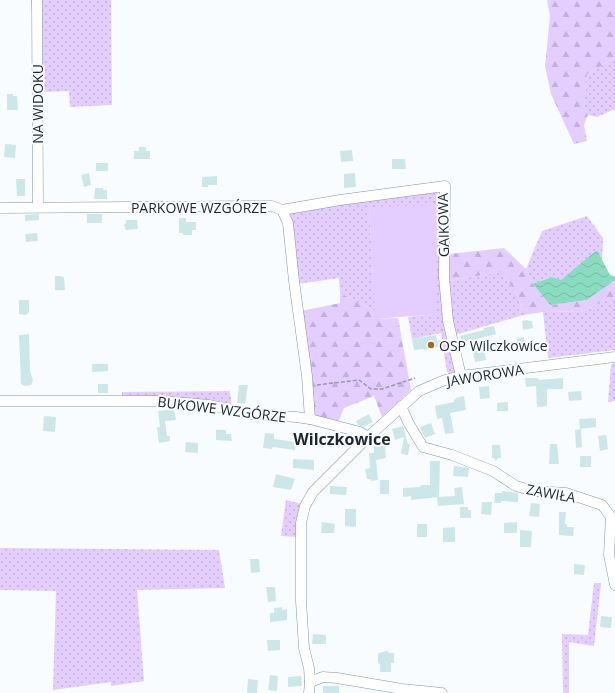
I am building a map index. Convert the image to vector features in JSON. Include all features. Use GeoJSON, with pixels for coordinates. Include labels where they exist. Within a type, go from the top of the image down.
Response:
{"type":"FeatureCollection","features":[{"type":"Feature","properties":{"kind":"street","name":"NA WIDOKU"},"geometry":{"type":"LineString","coordinates":[[37,0],[38,207]]}},
{"type":"Feature","properties":{"kind":"street","name":"GAIKOWA"},"geometry":{"type":"LineString","coordinates":[[282,210],[340,200],[445,186],[444,277],[448,321],[461,376]]}},
{"type":"Feature","properties":{"kind":"street","name":"PARKOWE WZGÓRZE"},"geometry":{"type":"LineString","coordinates":[[0,208],[272,206],[282,210],[288,223],[310,419]]}},
{"type":"Feature","properties":{"kind":"street","name":"JAWOROWA"},"geometry":{"type":"LineString","coordinates":[[309,693],[310,682],[304,648],[301,523],[305,506],[313,492],[368,437],[419,391],[445,380],[461,376],[615,357]]}},
{"type":"Feature","properties":{"kind":"street","name":"BUKOWE WZGÓRZE"},"geometry":{"type":"LineString","coordinates":[[0,401],[159,401],[209,404],[250,414],[310,419],[360,432],[368,437]]}},
{"type":"Feature","properties":{"kind":"street","name":"ZAWIŁA"},"geometry":{"type":"LineString","coordinates":[[401,406],[408,422],[423,447],[452,455],[493,471],[516,486],[534,491],[566,493],[602,505],[611,517],[609,555],[615,585]]}},
{"type":"Feature","properties":{"kind":"street"},"geometry":{"type":"LineString","coordinates":[[310,682],[323,677],[338,678],[402,689],[442,693]]}},
{"type":"Feature","properties":{"kind":"path"},"geometry":{"type":"LineString","coordinates":[[307,386],[359,380],[371,390],[382,389],[415,378]]}},
{"type":"Feature","properties":{"kind":"green space"},"geometry":{"type":"Polygon","coordinates":[[[31,0],[111,0],[112,105],[70,107],[69,91],[38,92],[31,0]]]}},
{"type":"Feature","properties":{"kind":"green space"},"geometry":{"type":"Polygon","coordinates":[[[547,0],[615,0],[615,58],[587,74],[584,106],[588,115],[584,125],[587,141],[574,144],[551,94],[545,66],[550,16],[547,0]]]}},
{"type":"Feature","properties":{"kind":"green space"},"geometry":{"type":"Polygon","coordinates":[[[615,58],[615,109],[597,117],[588,115],[584,106],[587,74],[615,58]]]}},
{"type":"Feature","properties":{"kind":"green space"},"geometry":{"type":"Polygon","coordinates":[[[436,192],[441,199],[455,371],[451,374],[447,372],[441,333],[412,339],[408,317],[437,314],[369,207],[375,311],[340,293],[339,278],[297,284],[288,213],[348,201],[436,192]]]}},
{"type":"Feature","properties":{"kind":"green space"},"geometry":{"type":"Polygon","coordinates":[[[435,205],[437,314],[375,319],[369,207],[435,205]]]}},
{"type":"Feature","properties":{"kind":"green space"},"geometry":{"type":"Polygon","coordinates":[[[587,216],[603,238],[602,261],[597,250],[561,281],[552,277],[533,284],[526,269],[542,231],[587,216]]]}},
{"type":"Feature","properties":{"kind":"green space"},"geometry":{"type":"Polygon","coordinates":[[[504,248],[526,269],[533,284],[550,305],[587,300],[615,280],[615,299],[613,297],[584,311],[543,312],[523,315],[518,295],[500,272],[448,281],[449,254],[504,248]]]}},
{"type":"Feature","properties":{"kind":"green space"},"geometry":{"type":"Polygon","coordinates":[[[500,272],[518,295],[523,315],[455,335],[449,303],[448,281],[500,272]]]}},
{"type":"Feature","properties":{"kind":"green space"},"geometry":{"type":"Polygon","coordinates":[[[340,293],[375,311],[375,319],[398,318],[411,390],[382,417],[374,396],[344,408],[337,425],[314,416],[301,311],[340,303],[340,293]]]}},
{"type":"Feature","properties":{"kind":"green space"},"geometry":{"type":"Polygon","coordinates":[[[613,297],[615,299],[615,350],[548,358],[543,312],[584,311],[613,297]]]}},
{"type":"Feature","properties":{"kind":"green space"},"geometry":{"type":"Polygon","coordinates":[[[615,363],[615,401],[608,402],[611,364],[615,363]]]}},
{"type":"Feature","properties":{"kind":"green space"},"geometry":{"type":"Polygon","coordinates":[[[230,391],[232,407],[122,396],[122,392],[230,391]]]}},
{"type":"Feature","properties":{"kind":"green space"},"geometry":{"type":"Polygon","coordinates":[[[286,500],[302,504],[297,516],[298,537],[281,536],[286,500]]]}},
{"type":"Feature","properties":{"kind":"green space"},"geometry":{"type":"Polygon","coordinates":[[[0,548],[219,550],[225,588],[137,590],[144,681],[111,686],[111,682],[53,690],[56,591],[0,590],[0,548]]]}},
{"type":"Feature","properties":{"kind":"green space"},"geometry":{"type":"Polygon","coordinates":[[[594,583],[601,583],[594,646],[569,642],[569,693],[563,693],[562,634],[588,635],[594,583]]]}},
{"type":"Feature","properties":{"kind":"water"},"geometry":{"type":"Polygon","coordinates":[[[597,250],[610,275],[615,276],[615,280],[587,300],[550,305],[533,284],[552,277],[561,280],[597,250]]]}},
{"type":"Feature","properties":{"kind":"building"},"geometry":{"type":"Polygon","coordinates":[[[7,94],[17,96],[18,110],[7,110],[7,94]]]}},
{"type":"Feature","properties":{"kind":"building"},"geometry":{"type":"Polygon","coordinates":[[[5,144],[16,145],[15,158],[4,157],[5,144]]]}},
{"type":"Feature","properties":{"kind":"building"},"geometry":{"type":"Polygon","coordinates":[[[139,147],[146,147],[146,151],[150,151],[150,159],[134,159],[134,151],[139,151],[139,147]]]}},
{"type":"Feature","properties":{"kind":"building"},"geometry":{"type":"Polygon","coordinates":[[[352,150],[353,161],[341,162],[340,151],[352,150]]]}},
{"type":"Feature","properties":{"kind":"building"},"geometry":{"type":"Polygon","coordinates":[[[392,159],[405,159],[406,169],[392,169],[392,159]]]}},
{"type":"Feature","properties":{"kind":"building"},"geometry":{"type":"Polygon","coordinates":[[[96,163],[108,163],[108,171],[96,171],[96,163]]]}},
{"type":"Feature","properties":{"kind":"building"},"geometry":{"type":"Polygon","coordinates":[[[89,173],[91,185],[84,187],[81,175],[89,173]]]}},
{"type":"Feature","properties":{"kind":"building"},"geometry":{"type":"Polygon","coordinates":[[[355,173],[356,187],[344,188],[344,174],[355,173]]]}},
{"type":"Feature","properties":{"kind":"building"},"geometry":{"type":"Polygon","coordinates":[[[217,176],[217,185],[202,187],[202,177],[217,176]]]}},
{"type":"Feature","properties":{"kind":"building"},"geometry":{"type":"Polygon","coordinates":[[[16,179],[25,179],[25,196],[17,196],[16,179]]]}},
{"type":"Feature","properties":{"kind":"building"},"geometry":{"type":"Polygon","coordinates":[[[95,188],[103,188],[103,190],[107,190],[107,199],[94,199],[95,188]]]}},
{"type":"Feature","properties":{"kind":"building"},"geometry":{"type":"Polygon","coordinates":[[[39,214],[39,220],[25,221],[25,215],[39,214]]]}},
{"type":"Feature","properties":{"kind":"building"},"geometry":{"type":"Polygon","coordinates":[[[87,214],[102,214],[102,223],[87,223],[87,214]]]}},
{"type":"Feature","properties":{"kind":"building"},"geometry":{"type":"Polygon","coordinates":[[[179,218],[186,218],[186,222],[196,222],[196,230],[192,230],[192,235],[183,235],[183,233],[179,233],[179,218]]]}},
{"type":"Feature","properties":{"kind":"building"},"geometry":{"type":"Polygon","coordinates":[[[126,220],[137,220],[138,229],[126,230],[124,225],[126,220]]]}},
{"type":"Feature","properties":{"kind":"building"},"geometry":{"type":"Polygon","coordinates":[[[37,233],[38,241],[26,242],[25,234],[37,233]]]}},
{"type":"Feature","properties":{"kind":"building"},"geometry":{"type":"Polygon","coordinates":[[[55,276],[64,277],[65,290],[55,290],[55,276]]]}},
{"type":"Feature","properties":{"kind":"building"},"geometry":{"type":"Polygon","coordinates":[[[19,300],[29,300],[29,312],[26,315],[19,314],[19,300]]]}},
{"type":"Feature","properties":{"kind":"building"},"geometry":{"type":"Polygon","coordinates":[[[522,321],[532,321],[533,328],[523,330],[522,321]]]}},
{"type":"Feature","properties":{"kind":"building"},"geometry":{"type":"Polygon","coordinates":[[[494,326],[496,334],[462,343],[460,336],[494,326]]]}},
{"type":"Feature","properties":{"kind":"building"},"geometry":{"type":"Polygon","coordinates":[[[29,334],[30,370],[33,380],[31,385],[25,386],[21,384],[19,335],[29,334]]]}},
{"type":"Feature","properties":{"kind":"building"},"geometry":{"type":"Polygon","coordinates":[[[436,335],[437,341],[441,340],[442,346],[424,350],[414,350],[412,339],[436,335]]]}},
{"type":"Feature","properties":{"kind":"building"},"geometry":{"type":"Polygon","coordinates":[[[524,337],[525,351],[508,353],[507,342],[517,341],[517,338],[524,337]]]}},
{"type":"Feature","properties":{"kind":"building"},"geometry":{"type":"Polygon","coordinates":[[[484,349],[486,360],[475,362],[473,351],[484,349]]]}},
{"type":"Feature","properties":{"kind":"building"},"geometry":{"type":"Polygon","coordinates":[[[92,364],[108,364],[108,371],[92,372],[92,364]]]}},
{"type":"Feature","properties":{"kind":"building"},"geometry":{"type":"Polygon","coordinates":[[[525,378],[538,378],[539,380],[563,378],[563,389],[547,389],[547,406],[537,407],[536,386],[526,387],[525,378]]]}},
{"type":"Feature","properties":{"kind":"building"},"geometry":{"type":"Polygon","coordinates":[[[98,384],[108,384],[108,393],[98,393],[98,384]]]}},
{"type":"Feature","properties":{"kind":"building"},"geometry":{"type":"Polygon","coordinates":[[[239,385],[248,385],[245,404],[237,403],[239,385]]]}},
{"type":"Feature","properties":{"kind":"building"},"geometry":{"type":"Polygon","coordinates":[[[489,386],[490,398],[480,399],[479,387],[489,386]]]}},
{"type":"Feature","properties":{"kind":"building"},"geometry":{"type":"Polygon","coordinates":[[[581,391],[582,400],[569,401],[568,392],[581,391]]]}},
{"type":"Feature","properties":{"kind":"building"},"geometry":{"type":"Polygon","coordinates":[[[464,396],[466,410],[450,413],[454,433],[445,434],[442,418],[437,419],[435,406],[454,402],[456,398],[464,396]]]}},
{"type":"Feature","properties":{"kind":"building"},"geometry":{"type":"Polygon","coordinates":[[[508,402],[508,411],[497,411],[497,403],[508,402]]]}},
{"type":"Feature","properties":{"kind":"building"},"geometry":{"type":"Polygon","coordinates":[[[174,409],[176,420],[165,421],[167,436],[170,436],[170,441],[159,443],[157,427],[160,427],[158,411],[174,409]]]}},
{"type":"Feature","properties":{"kind":"building"},"geometry":{"type":"Polygon","coordinates":[[[369,414],[373,422],[363,427],[358,425],[356,421],[369,414]]]}},
{"type":"Feature","properties":{"kind":"building"},"geometry":{"type":"Polygon","coordinates":[[[44,416],[56,417],[55,432],[43,431],[44,416]]]}},
{"type":"Feature","properties":{"kind":"building"},"geometry":{"type":"Polygon","coordinates":[[[596,418],[596,427],[580,429],[579,419],[596,418]]]}},
{"type":"Feature","properties":{"kind":"building"},"geometry":{"type":"Polygon","coordinates":[[[431,423],[435,434],[425,438],[420,427],[431,423]]]}},
{"type":"Feature","properties":{"kind":"building"},"geometry":{"type":"Polygon","coordinates":[[[403,426],[408,444],[410,444],[408,455],[401,454],[404,437],[395,440],[392,429],[403,426]]]}},
{"type":"Feature","properties":{"kind":"building"},"geometry":{"type":"Polygon","coordinates":[[[581,429],[582,447],[576,448],[575,430],[581,429]]]}},
{"type":"Feature","properties":{"kind":"building"},"geometry":{"type":"Polygon","coordinates":[[[216,430],[226,430],[226,434],[231,434],[232,441],[216,440],[216,430]]]}},
{"type":"Feature","properties":{"kind":"building"},"geometry":{"type":"Polygon","coordinates":[[[265,433],[274,434],[274,439],[296,442],[295,450],[273,447],[272,449],[263,448],[265,433]]]}},
{"type":"Feature","properties":{"kind":"building"},"geometry":{"type":"Polygon","coordinates":[[[606,435],[608,449],[600,451],[598,436],[606,435]]]}},
{"type":"Feature","properties":{"kind":"building"},"geometry":{"type":"Polygon","coordinates":[[[303,437],[314,438],[314,447],[303,446],[303,437]]]}},
{"type":"Feature","properties":{"kind":"building"},"geometry":{"type":"Polygon","coordinates":[[[186,442],[198,443],[198,453],[185,452],[186,442]]]}},
{"type":"Feature","properties":{"kind":"building"},"geometry":{"type":"Polygon","coordinates":[[[550,444],[557,444],[559,464],[549,464],[550,444]]]}},
{"type":"Feature","properties":{"kind":"building"},"geometry":{"type":"Polygon","coordinates":[[[385,445],[386,458],[376,460],[378,480],[371,481],[371,479],[367,479],[365,469],[370,468],[369,453],[374,453],[374,446],[385,445]]]}},
{"type":"Feature","properties":{"kind":"building"},"geometry":{"type":"Polygon","coordinates":[[[492,445],[500,445],[501,458],[498,458],[496,461],[492,458],[492,445]]]}},
{"type":"Feature","properties":{"kind":"building"},"geometry":{"type":"Polygon","coordinates":[[[580,456],[591,456],[591,467],[580,467],[580,456]]]}},
{"type":"Feature","properties":{"kind":"building"},"geometry":{"type":"Polygon","coordinates":[[[293,459],[314,460],[314,470],[293,468],[293,459]]]}},
{"type":"Feature","properties":{"kind":"building"},"geometry":{"type":"Polygon","coordinates":[[[430,461],[440,461],[439,497],[411,500],[411,496],[403,497],[403,488],[430,485],[430,461]]]}},
{"type":"Feature","properties":{"kind":"building"},"geometry":{"type":"Polygon","coordinates":[[[454,466],[469,468],[468,477],[453,476],[454,466]]]}},
{"type":"Feature","properties":{"kind":"building"},"geometry":{"type":"Polygon","coordinates":[[[276,474],[295,479],[291,490],[273,487],[276,474]]]}},
{"type":"Feature","properties":{"kind":"building"},"geometry":{"type":"Polygon","coordinates":[[[380,480],[389,480],[389,494],[380,494],[380,480]]]}},
{"type":"Feature","properties":{"kind":"building"},"geometry":{"type":"Polygon","coordinates":[[[330,486],[347,487],[346,495],[330,494],[330,486]]]}},
{"type":"Feature","properties":{"kind":"building"},"geometry":{"type":"Polygon","coordinates":[[[462,487],[464,504],[438,506],[437,497],[455,496],[454,488],[462,487]]]}},
{"type":"Feature","properties":{"kind":"building"},"geometry":{"type":"Polygon","coordinates":[[[502,491],[518,493],[518,502],[501,501],[501,503],[494,503],[495,493],[502,493],[502,491]]]}},
{"type":"Feature","properties":{"kind":"building"},"geometry":{"type":"Polygon","coordinates":[[[482,502],[492,502],[491,515],[481,514],[482,502]]]}},
{"type":"Feature","properties":{"kind":"building"},"geometry":{"type":"Polygon","coordinates":[[[531,503],[540,504],[539,517],[529,516],[531,503]]]}},
{"type":"Feature","properties":{"kind":"building"},"geometry":{"type":"Polygon","coordinates":[[[460,507],[468,507],[468,510],[471,510],[471,518],[460,518],[460,507]]]}},
{"type":"Feature","properties":{"kind":"building"},"geometry":{"type":"Polygon","coordinates":[[[345,509],[356,509],[356,527],[345,526],[345,509]]]}},
{"type":"Feature","properties":{"kind":"building"},"geometry":{"type":"Polygon","coordinates":[[[559,512],[566,512],[565,524],[567,524],[567,527],[574,527],[573,536],[559,535],[559,512]]]}},
{"type":"Feature","properties":{"kind":"building"},"geometry":{"type":"Polygon","coordinates":[[[322,522],[335,524],[334,533],[321,533],[322,522]]]}},
{"type":"Feature","properties":{"kind":"building"},"geometry":{"type":"Polygon","coordinates":[[[517,522],[517,533],[504,533],[504,523],[517,522]]]}},
{"type":"Feature","properties":{"kind":"building"},"geometry":{"type":"Polygon","coordinates":[[[417,524],[427,524],[427,537],[417,537],[417,524]]]}},
{"type":"Feature","properties":{"kind":"building"},"geometry":{"type":"Polygon","coordinates":[[[455,527],[455,542],[443,542],[443,528],[455,527]]]}},
{"type":"Feature","properties":{"kind":"building"},"geometry":{"type":"Polygon","coordinates":[[[520,530],[532,531],[531,547],[520,547],[520,530]]]}},
{"type":"Feature","properties":{"kind":"building"},"geometry":{"type":"Polygon","coordinates":[[[250,559],[259,559],[260,572],[251,573],[250,559]]]}},
{"type":"Feature","properties":{"kind":"building"},"geometry":{"type":"Polygon","coordinates":[[[574,564],[585,565],[584,575],[574,574],[574,564]]]}},
{"type":"Feature","properties":{"kind":"building"},"geometry":{"type":"Polygon","coordinates":[[[266,587],[275,587],[276,601],[268,602],[266,587]]]}},
{"type":"Feature","properties":{"kind":"building"},"geometry":{"type":"Polygon","coordinates":[[[282,607],[282,610],[287,609],[287,620],[270,622],[270,613],[274,613],[274,608],[282,607]]]}},
{"type":"Feature","properties":{"kind":"building"},"geometry":{"type":"Polygon","coordinates":[[[601,616],[612,617],[611,628],[600,627],[601,616]]]}},
{"type":"Feature","properties":{"kind":"building"},"geometry":{"type":"Polygon","coordinates":[[[313,634],[326,635],[326,644],[312,644],[313,634]]]}},
{"type":"Feature","properties":{"kind":"building"},"geometry":{"type":"Polygon","coordinates":[[[267,640],[280,640],[280,650],[268,651],[267,640]]]}},
{"type":"Feature","properties":{"kind":"building"},"geometry":{"type":"Polygon","coordinates":[[[387,651],[389,653],[394,653],[394,663],[391,663],[391,672],[380,672],[378,653],[387,651]]]}},
{"type":"Feature","properties":{"kind":"building"},"geometry":{"type":"Polygon","coordinates":[[[270,675],[278,676],[277,691],[268,690],[270,675]]]}},
{"type":"Feature","properties":{"kind":"building"},"geometry":{"type":"Polygon","coordinates":[[[301,676],[302,686],[288,687],[288,677],[301,676]]]}},
{"type":"Feature","properties":{"kind":"building"},"geometry":{"type":"Polygon","coordinates":[[[248,679],[258,680],[257,693],[247,693],[248,679]]]}},
{"type":"Feature","properties":{"kind":"building"},"geometry":{"type":"Polygon","coordinates":[[[323,686],[339,686],[339,693],[323,693],[323,686]]]}},
{"type":"Feature","properties":{"kind":"place","name":"OSP Wilczkowice"},"geometry":{"type":"Point","coordinates":[431,345]}},
{"type":"Feature","properties":{"kind":"district","name":"Wilczkowice"},"geometry":{"type":"Point","coordinates":[342,439]}}]}
